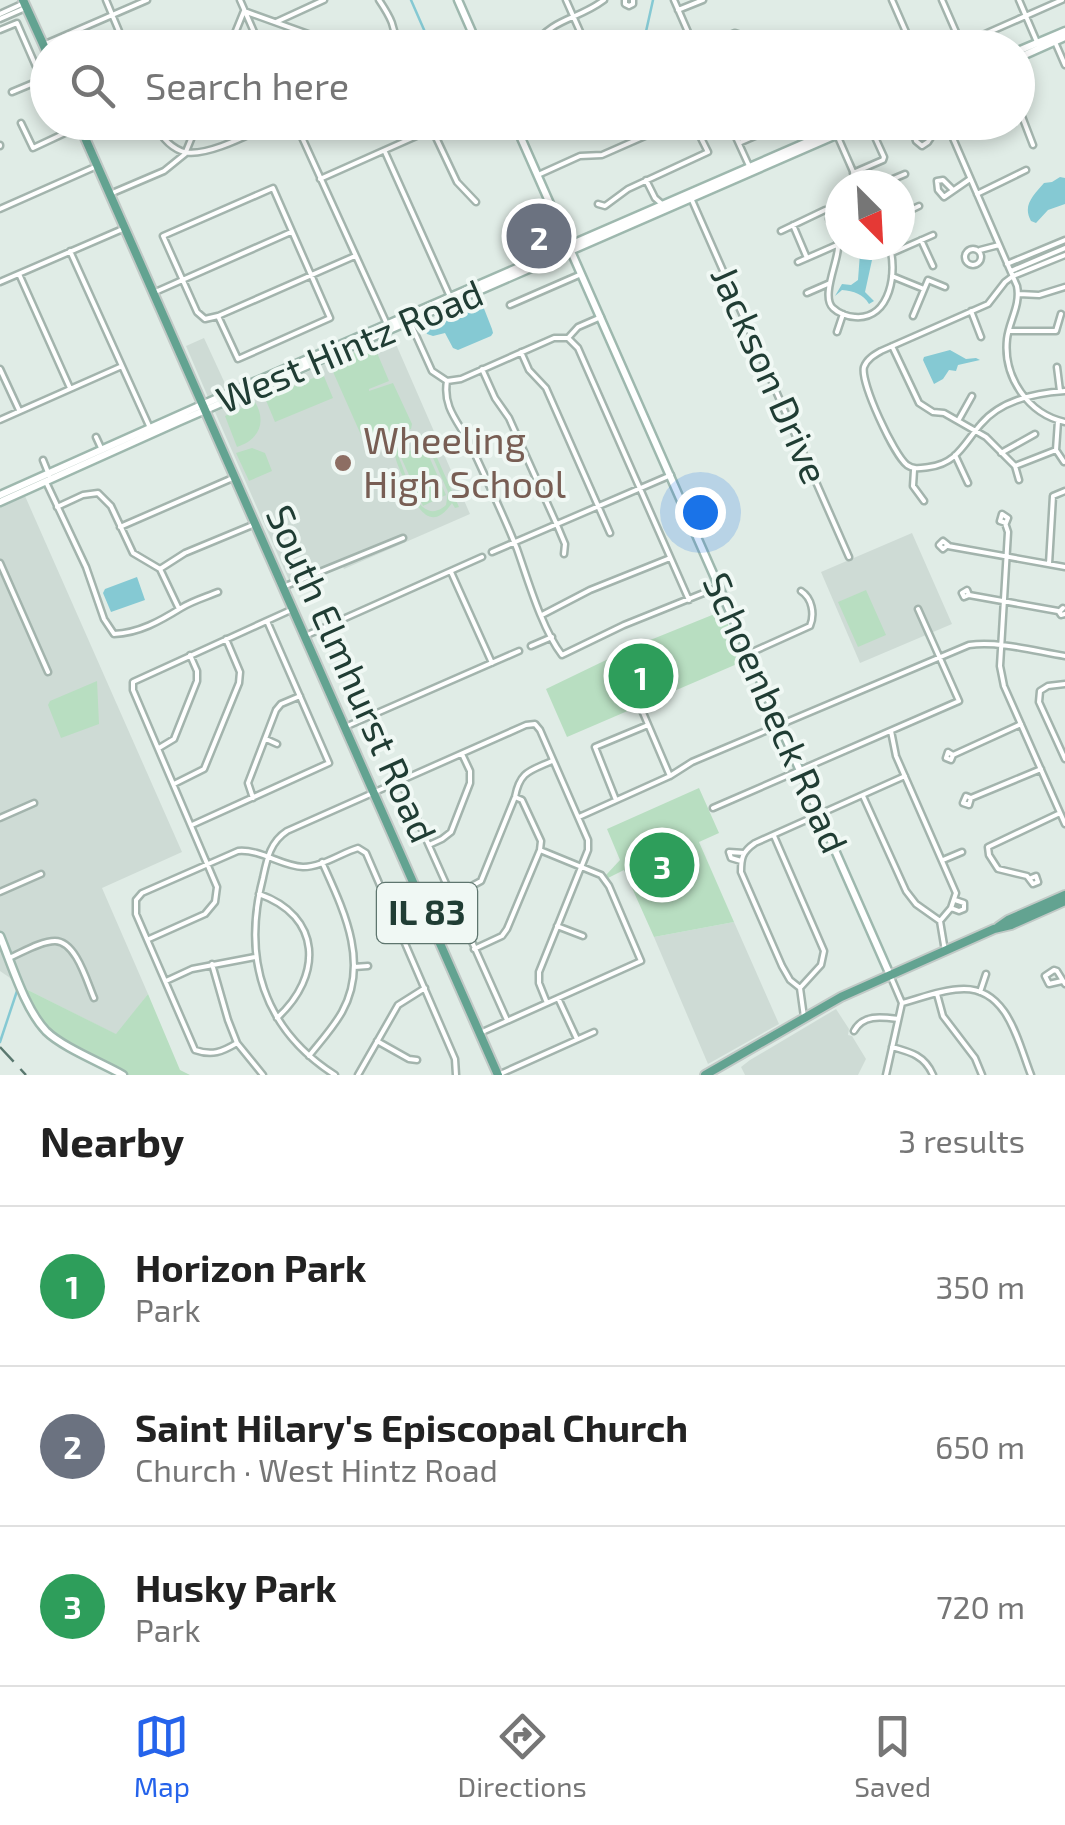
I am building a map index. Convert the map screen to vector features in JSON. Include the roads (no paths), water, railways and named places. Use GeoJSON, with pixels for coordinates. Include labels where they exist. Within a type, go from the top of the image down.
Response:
{"type":"FeatureCollection","features":[{"type":"Feature","properties":{"kind":"main road"},"geometry":{"type":"LineString","coordinates":[[458,0],[472,30]]}},
{"type":"Feature","properties":{"kind":"main road"},"geometry":{"type":"LineString","coordinates":[[25,4],[36,30]]}},
{"type":"Feature","properties":{"kind":"main road"},"geometry":{"type":"LineString","coordinates":[[1035,47],[1065,34]]}},
{"type":"Feature","properties":{"kind":"main road","name":"IL 83"},"geometry":{"type":"LineString","coordinates":[[86,140],[205,407]]}},
{"type":"Feature","properties":{"kind":"main road","name":"Schoenbeck Road"},"geometry":{"type":"LineString","coordinates":[[522,140],[890,975]]}},
{"type":"Feature","properties":{"kind":"main road","name":"West Hintz Road"},"geometry":{"type":"LineString","coordinates":[[0,499],[822,140]]}},
{"type":"Feature","properties":{"kind":"main road","name":"West Hintz Road"},"geometry":{"type":"LineString","coordinates":[[570,249],[690,196]]}},
{"type":"Feature","properties":{"kind":"main road","name":"West Hintz Road"},"geometry":{"type":"LineString","coordinates":[[47,478],[150,428],[205,407]]}},
{"type":"Feature","properties":{"kind":"main road","name":"South Elmhurst Road"},"geometry":{"type":"LineString","coordinates":[[205,407],[498,1075]]}},
{"type":"Feature","properties":{"kind":"main road"},"geometry":{"type":"LineString","coordinates":[[711,1074],[840,997],[1065,898]]}},
{"type":"Feature","properties":{"kind":"main road"},"geometry":{"type":"LineString","coordinates":[[0,936],[43,1028],[122,1075]]}},
{"type":"Feature","properties":{"kind":"street"},"geometry":{"type":"LineString","coordinates":[[106,0],[119,30]]}},
{"type":"Feature","properties":{"kind":"street"},"geometry":{"type":"LineString","coordinates":[[78,30],[147,0]]}},
{"type":"Feature","properties":{"kind":"street"},"geometry":{"type":"LineString","coordinates":[[240,0],[253,30]]}},
{"type":"Feature","properties":{"kind":"street"},"geometry":{"type":"LineString","coordinates":[[276,22],[324,0]]}},
{"type":"Feature","properties":{"kind":"street"},"geometry":{"type":"LineString","coordinates":[[380,0],[394,30]]}},
{"type":"Feature","properties":{"kind":"street"},"geometry":{"type":"LineString","coordinates":[[566,0],[580,30]]}},
{"type":"Feature","properties":{"kind":"street"},"geometry":{"type":"LineString","coordinates":[[546,30],[604,0]]}},
{"type":"Feature","properties":{"kind":"street"},"geometry":{"type":"LineString","coordinates":[[625,0],[629,6],[633,0]]}},
{"type":"Feature","properties":{"kind":"street"},"geometry":{"type":"LineString","coordinates":[[674,0],[689,30]]}},
{"type":"Feature","properties":{"kind":"street"},"geometry":{"type":"LineString","coordinates":[[678,10],[702,0]]}},
{"type":"Feature","properties":{"kind":"street"},"geometry":{"type":"LineString","coordinates":[[892,0],[905,30]]}},
{"type":"Feature","properties":{"kind":"street"},"geometry":{"type":"LineString","coordinates":[[942,0],[955,30]]}},
{"type":"Feature","properties":{"kind":"street"},"geometry":{"type":"LineString","coordinates":[[1020,0],[1032,30]]}},
{"type":"Feature","properties":{"kind":"street"},"geometry":{"type":"LineString","coordinates":[[994,30],[1062,0]]}},
{"type":"Feature","properties":{"kind":"street"},"geometry":{"type":"LineString","coordinates":[[0,16],[25,4]]}},
{"type":"Feature","properties":{"kind":"street"},"geometry":{"type":"LineString","coordinates":[[244,11],[298,30]]}},
{"type":"Feature","properties":{"kind":"street"},"geometry":{"type":"LineString","coordinates":[[236,30],[244,11]]}},
{"type":"Feature","properties":{"kind":"street"},"geometry":{"type":"LineString","coordinates":[[0,30],[17,23],[30,49]]}},
{"type":"Feature","properties":{"kind":"street"},"geometry":{"type":"LineString","coordinates":[[1035,36],[1039,45]]}},
{"type":"Feature","properties":{"kind":"street"},"geometry":{"type":"LineString","coordinates":[[1053,39],[1065,65]]}},
{"type":"Feature","properties":{"kind":"street"},"geometry":{"type":"LineString","coordinates":[[12,92],[30,84]]}},
{"type":"Feature","properties":{"kind":"street"},"geometry":{"type":"LineString","coordinates":[[21,123],[33,148],[50,140]]}},
{"type":"Feature","properties":{"kind":"street"},"geometry":{"type":"LineString","coordinates":[[164,140],[185,154],[208,151],[233,140]]}},
{"type":"Feature","properties":{"kind":"street"},"geometry":{"type":"LineString","coordinates":[[110,194],[164,171],[185,154],[191,140]]}},
{"type":"Feature","properties":{"kind":"street"},"geometry":{"type":"LineString","coordinates":[[303,140],[388,328]]}},
{"type":"Feature","properties":{"kind":"street"},"geometry":{"type":"LineString","coordinates":[[320,179],[411,140]]}},
{"type":"Feature","properties":{"kind":"street"},"geometry":{"type":"LineString","coordinates":[[437,140],[457,182],[476,202]]}},
{"type":"Feature","properties":{"kind":"street"},"geometry":{"type":"LineString","coordinates":[[538,175],[580,156],[602,155],[636,140]]}},
{"type":"Feature","properties":{"kind":"street"},"geometry":{"type":"LineString","coordinates":[[598,204],[606,206],[628,189],[708,152],[702,140]]}},
{"type":"Feature","properties":{"kind":"street"},"geometry":{"type":"LineString","coordinates":[[737,140],[751,170]]}},
{"type":"Feature","properties":{"kind":"street"},"geometry":{"type":"LineString","coordinates":[[739,144],[748,140]]}},
{"type":"Feature","properties":{"kind":"street"},"geometry":{"type":"LineString","coordinates":[[841,140],[852,170]]}},
{"type":"Feature","properties":{"kind":"street"},"geometry":{"type":"LineString","coordinates":[[860,170],[884,157],[876,140]]}},
{"type":"Feature","properties":{"kind":"street"},"geometry":{"type":"LineString","coordinates":[[953,140],[1019,294],[1007,340],[1013,378],[1024,397],[1062,421],[1056,450],[1064,462]]}},
{"type":"Feature","properties":{"kind":"street"},"geometry":{"type":"LineString","coordinates":[[1031,140],[1033,145]]}},
{"type":"Feature","properties":{"kind":"street"},"geometry":{"type":"LineString","coordinates":[[385,152],[452,300]]}},
{"type":"Feature","properties":{"kind":"street"},"geometry":{"type":"LineString","coordinates":[[0,208],[97,166]]}},
{"type":"Feature","properties":{"kind":"street"},"geometry":{"type":"LineString","coordinates":[[977,194],[1026,170]]}},
{"type":"Feature","properties":{"kind":"street"},"geometry":{"type":"LineString","coordinates":[[952,190],[970,179]]}},
{"type":"Feature","properties":{"kind":"street"},"geometry":{"type":"LineString","coordinates":[[646,180],[663,205]]}},
{"type":"Feature","properties":{"kind":"street"},"geometry":{"type":"LineString","coordinates":[[218,316],[238,359],[330,318],[311,274],[272,188],[163,236],[202,318],[218,316],[311,274],[355,256]]}},
{"type":"Feature","properties":{"kind":"street","name":"Jackson Drive"},"geometry":{"type":"LineString","coordinates":[[690,196],[850,557]]}},
{"type":"Feature","properties":{"kind":"street"},"geometry":{"type":"LineString","coordinates":[[654,209],[655,198]]}},
{"type":"Feature","properties":{"kind":"street"},"geometry":{"type":"LineString","coordinates":[[915,208],[919,206]]}},
{"type":"Feature","properties":{"kind":"street"},"geometry":{"type":"LineString","coordinates":[[781,231],[825,210]]}},
{"type":"Feature","properties":{"kind":"street"},"geometry":{"type":"LineString","coordinates":[[793,224],[807,258]]}},
{"type":"Feature","properties":{"kind":"street"},"geometry":{"type":"LineString","coordinates":[[0,282],[125,228]]}},
{"type":"Feature","properties":{"kind":"street"},"geometry":{"type":"LineString","coordinates":[[153,293],[292,232]]}},
{"type":"Feature","properties":{"kind":"street"},"geometry":{"type":"LineString","coordinates":[[915,243],[933,235]]}},
{"type":"Feature","properties":{"kind":"street"},"geometry":{"type":"LineString","coordinates":[[921,240],[933,266]]}},
{"type":"Feature","properties":{"kind":"street"},"geometry":{"type":"LineString","coordinates":[[1008,264],[1065,240]]}},
{"type":"Feature","properties":{"kind":"street"},"geometry":{"type":"LineString","coordinates":[[978,250],[999,245]]}},
{"type":"Feature","properties":{"kind":"street"},"geometry":{"type":"LineString","coordinates":[[798,262],[825,250]]}},
{"type":"Feature","properties":{"kind":"street"},"geometry":{"type":"LineString","coordinates":[[70,252],[150,428]]}},
{"type":"Feature","properties":{"kind":"street"},"geometry":{"type":"LineString","coordinates":[[1057,367],[1062,391],[1024,397],[991,415],[955,455],[935,466],[914,468],[903,462],[892,443],[864,380],[864,367],[870,358],[988,304],[1012,274],[1065,252]]}},
{"type":"Feature","properties":{"kind":"street"},"geometry":{"type":"LineString","coordinates":[[836,260],[827,294],[829,301],[832,308],[860,318],[882,306],[893,260]]}},
{"type":"Feature","properties":{"kind":"street"},"geometry":{"type":"LineString","coordinates":[[19,274],[70,388]]}},
{"type":"Feature","properties":{"kind":"street"},"geometry":{"type":"LineString","coordinates":[[510,305],[581,274]]}},
{"type":"Feature","properties":{"kind":"street"},"geometry":{"type":"LineString","coordinates":[[892,276],[924,289]]}},
{"type":"Feature","properties":{"kind":"street"},"geometry":{"type":"LineString","coordinates":[[913,316],[928,280],[944,287]]}},
{"type":"Feature","properties":{"kind":"street"},"geometry":{"type":"LineString","coordinates":[[807,293],[832,282]]}},
{"type":"Feature","properties":{"kind":"street"},"geometry":{"type":"LineString","coordinates":[[1019,294],[1039,295],[1065,287]]}},
{"type":"Feature","properties":{"kind":"street"},"geometry":{"type":"LineString","coordinates":[[971,311],[981,337]]}},
{"type":"Feature","properties":{"kind":"street"},"geometry":{"type":"LineString","coordinates":[[837,332],[843,314]]}},
{"type":"Feature","properties":{"kind":"street"},"geometry":{"type":"LineString","coordinates":[[1009,331],[1056,331],[1062,314]]}},
{"type":"Feature","properties":{"kind":"street"},"geometry":{"type":"LineString","coordinates":[[409,319],[432,371],[447,380],[461,379],[554,338],[568,338],[578,328],[601,317]]}},
{"type":"Feature","properties":{"kind":"street"},"geometry":{"type":"LineString","coordinates":[[568,338],[578,348],[689,600]]}},
{"type":"Feature","properties":{"kind":"street"},"geometry":{"type":"LineString","coordinates":[[892,346],[919,403],[986,437],[1015,466],[1019,480]]}},
{"type":"Feature","properties":{"kind":"street"},"geometry":{"type":"LineString","coordinates":[[520,352],[529,370],[546,388],[610,534]]}},
{"type":"Feature","properties":{"kind":"street"},"geometry":{"type":"LineString","coordinates":[[0,420],[122,366]]}},
{"type":"Feature","properties":{"kind":"street"},"geometry":{"type":"LineString","coordinates":[[0,369],[19,411]]}},
{"type":"Feature","properties":{"kind":"street"},"geometry":{"type":"LineString","coordinates":[[482,369],[509,418],[564,544],[564,554]]}},
{"type":"Feature","properties":{"kind":"street"},"geometry":{"type":"LineString","coordinates":[[447,380],[446,402],[472,447],[562,655],[720,586]]}},
{"type":"Feature","properties":{"kind":"street"},"geometry":{"type":"LineString","coordinates":[[958,421],[972,396]]}},
{"type":"Feature","properties":{"kind":"street"},"geometry":{"type":"LineString","coordinates":[[930,420],[933,412]]}},
{"type":"Feature","properties":{"kind":"street"},"geometry":{"type":"LineString","coordinates":[[1001,454],[1035,434]]}},
{"type":"Feature","properties":{"kind":"street"},"geometry":{"type":"LineString","coordinates":[[96,437],[102,450]]}},
{"type":"Feature","properties":{"kind":"street"},"geometry":{"type":"LineString","coordinates":[[1015,466],[1056,450]]}},
{"type":"Feature","properties":{"kind":"street"},"geometry":{"type":"LineString","coordinates":[[955,455],[968,482]]}},
{"type":"Feature","properties":{"kind":"street"},"geometry":{"type":"LineString","coordinates":[[42,460],[57,507],[114,634],[133,632],[218,592]]}},
{"type":"Feature","properties":{"kind":"street"},"geometry":{"type":"LineString","coordinates":[[914,468],[913,486],[924,502]]}},
{"type":"Feature","properties":{"kind":"street"},"geometry":{"type":"LineString","coordinates":[[492,552],[671,475]]}},
{"type":"Feature","properties":{"kind":"street"},"geometry":{"type":"LineString","coordinates":[[120,528],[234,477]]}},
{"type":"Feature","properties":{"kind":"street"},"geometry":{"type":"LineString","coordinates":[[1049,565],[1054,496],[1065,491]]}},
{"type":"Feature","properties":{"kind":"street"},"geometry":{"type":"LineString","coordinates":[[57,507],[98,493],[108,502],[132,553],[160,569],[179,609]]}},
{"type":"Feature","properties":{"kind":"street"},"geometry":{"type":"LineString","coordinates":[[160,569],[180,555],[255,524]]}},
{"type":"Feature","properties":{"kind":"street"},"geometry":{"type":"LineString","coordinates":[[1005,524],[1008,532],[1000,666],[1004,686],[1065,824]]}},
{"type":"Feature","properties":{"kind":"street"},"geometry":{"type":"LineString","coordinates":[[283,587],[403,538]]}},
{"type":"Feature","properties":{"kind":"street"},"geometry":{"type":"LineString","coordinates":[[948,546],[1065,567]]}},
{"type":"Feature","properties":{"kind":"street"},"geometry":{"type":"LineString","coordinates":[[305,636],[482,557]]}},
{"type":"Feature","properties":{"kind":"street"},"geometry":{"type":"LineString","coordinates":[[542,615],[590,590],[670,558]]}},
{"type":"Feature","properties":{"kind":"street"},"geometry":{"type":"LineString","coordinates":[[0,562],[48,672]]}},
{"type":"Feature","properties":{"kind":"street"},"geometry":{"type":"LineString","coordinates":[[451,572],[492,664]]}},
{"type":"Feature","properties":{"kind":"street"},"geometry":{"type":"LineString","coordinates":[[750,654],[810,626],[813,611],[801,591]]}},
{"type":"Feature","properties":{"kind":"street"},"geometry":{"type":"LineString","coordinates":[[969,595],[1063,611]]}},
{"type":"Feature","properties":{"kind":"street"},"geometry":{"type":"LineString","coordinates":[[714,808],[959,701],[918,609]]}},
{"type":"Feature","properties":{"kind":"street"},"geometry":{"type":"LineString","coordinates":[[148,939],[205,914],[215,902],[217,887],[133,682],[293,610]]}},
{"type":"Feature","properties":{"kind":"street"},"geometry":{"type":"LineString","coordinates":[[192,825],[328,763],[267,621]]}},
{"type":"Feature","properties":{"kind":"street"},"geometry":{"type":"LineString","coordinates":[[531,646],[552,637]]}},
{"type":"Feature","properties":{"kind":"street"},"geometry":{"type":"LineString","coordinates":[[174,784],[205,768],[240,680],[226,639]]}},
{"type":"Feature","properties":{"kind":"street"},"geometry":{"type":"LineString","coordinates":[[579,817],[692,762],[969,645],[984,643],[1065,656]]}},
{"type":"Feature","properties":{"kind":"street"},"geometry":{"type":"LineString","coordinates":[[346,727],[520,652]]}},
{"type":"Feature","properties":{"kind":"street"},"geometry":{"type":"LineString","coordinates":[[159,748],[174,740],[198,681],[190,655]]}},
{"type":"Feature","properties":{"kind":"street"},"geometry":{"type":"LineString","coordinates":[[1065,684],[1048,686],[1040,692],[1040,702],[1065,760]]}},
{"type":"Feature","properties":{"kind":"street"},"geometry":{"type":"LineString","coordinates":[[253,798],[248,783],[279,706],[300,696]]}},
{"type":"Feature","properties":{"kind":"street"},"geometry":{"type":"LineString","coordinates":[[640,708],[670,776]]}},
{"type":"Feature","properties":{"kind":"street"},"geometry":{"type":"LineString","coordinates":[[335,1075],[308,1056],[277,1018],[256,957],[254,924],[258,894],[274,842],[283,833],[535,724],[588,840],[588,850],[540,972],[539,983],[547,1003]]}},
{"type":"Feature","properties":{"kind":"street"},"geometry":{"type":"LineString","coordinates":[[616,800],[594,748],[648,724]]}},
{"type":"Feature","properties":{"kind":"street"},"geometry":{"type":"LineString","coordinates":[[953,754],[1022,724]]}},
{"type":"Feature","properties":{"kind":"street"},"geometry":{"type":"LineString","coordinates":[[892,731],[896,756],[954,887],[952,908],[940,921]]}},
{"type":"Feature","properties":{"kind":"street"},"geometry":{"type":"LineString","coordinates":[[266,740],[277,744]]}},
{"type":"Feature","properties":{"kind":"street"},"geometry":{"type":"LineString","coordinates":[[429,845],[451,832],[470,784],[470,771],[462,754]]}},
{"type":"Feature","properties":{"kind":"street"},"geometry":{"type":"LineString","coordinates":[[452,897],[480,881],[518,782],[527,772],[554,761]]}},
{"type":"Feature","properties":{"kind":"street"},"geometry":{"type":"LineString","coordinates":[[972,798],[1041,768]]}},
{"type":"Feature","properties":{"kind":"street"},"geometry":{"type":"LineString","coordinates":[[804,1016],[800,988],[782,966],[741,872],[742,857],[755,842],[905,776]]}},
{"type":"Feature","properties":{"kind":"street"},"geometry":{"type":"LineString","coordinates":[[400,781],[507,1020]]}},
{"type":"Feature","properties":{"kind":"street"},"geometry":{"type":"LineString","coordinates":[[862,795],[906,891],[916,904],[940,921],[945,951]]}},
{"type":"Feature","properties":{"kind":"street"},"geometry":{"type":"LineString","coordinates":[[474,950],[502,936],[507,929],[540,850],[541,841],[522,800],[515,797]]}},
{"type":"Feature","properties":{"kind":"street"},"geometry":{"type":"LineString","coordinates":[[0,818],[34,803]]}},
{"type":"Feature","properties":{"kind":"street"},"geometry":{"type":"LineString","coordinates":[[1031,878],[998,868],[988,846],[1060,813]]}},
{"type":"Feature","properties":{"kind":"street"},"geometry":{"type":"LineString","coordinates":[[773,834],[824,952],[820,965],[800,988]]}},
{"type":"Feature","properties":{"kind":"street"},"geometry":{"type":"LineString","coordinates":[[237,1043],[222,1052],[208,1054],[195,1050],[136,914],[136,900],[142,893],[242,850],[310,866],[362,848],[456,1059],[456,1075]]}},
{"type":"Feature","properties":{"kind":"street"},"geometry":{"type":"LineString","coordinates":[[480,1033],[641,961],[601,875],[540,850]]}},
{"type":"Feature","properties":{"kind":"street"},"geometry":{"type":"LineString","coordinates":[[943,860],[962,852]]}},
{"type":"Feature","properties":{"kind":"street"},"geometry":{"type":"LineString","coordinates":[[308,1056],[342,1012],[353,988],[352,939],[344,910],[322,862]]}},
{"type":"Feature","properties":{"kind":"street"},"geometry":{"type":"LineString","coordinates":[[0,892],[41,874]]}},
{"type":"Feature","properties":{"kind":"street"},"geometry":{"type":"LineString","coordinates":[[258,894],[276,900],[290,911],[303,927],[308,944],[310,958],[304,986],[277,1018]]}},
{"type":"Feature","properties":{"kind":"street"},"geometry":{"type":"LineString","coordinates":[[952,908],[964,910],[964,904],[955,900]]}},
{"type":"Feature","properties":{"kind":"street"},"geometry":{"type":"LineString","coordinates":[[557,926],[584,936]]}},
{"type":"Feature","properties":{"kind":"street"},"geometry":{"type":"LineString","coordinates":[[9,958],[50,942],[64,943],[74,954],[94,998]]}},
{"type":"Feature","properties":{"kind":"street"},"geometry":{"type":"LineString","coordinates":[[166,981],[192,969],[256,957]]}},
{"type":"Feature","properties":{"kind":"street"},"geometry":{"type":"LineString","coordinates":[[212,964],[237,1043],[263,1075]]}},
{"type":"Feature","properties":{"kind":"street"},"geometry":{"type":"LineString","coordinates":[[354,967],[368,966]]}},
{"type":"Feature","properties":{"kind":"street"},"geometry":{"type":"LineString","coordinates":[[980,992],[986,974]]}},
{"type":"Feature","properties":{"kind":"street"},"geometry":{"type":"LineString","coordinates":[[886,1075],[902,1003],[890,975]]}},
{"type":"Feature","properties":{"kind":"street"},"geometry":{"type":"LineString","coordinates":[[358,1075],[398,1004],[426,988]]}},
{"type":"Feature","properties":{"kind":"street"},"geometry":{"type":"LineString","coordinates":[[902,1003],[964,989],[991,996],[1006,1012],[1031,1075]]}},
{"type":"Feature","properties":{"kind":"street"},"geometry":{"type":"LineString","coordinates":[[936,994],[943,1016],[975,1058],[982,1075]]}},
{"type":"Feature","properties":{"kind":"street"},"geometry":{"type":"LineString","coordinates":[[558,998],[576,1039]]}},
{"type":"Feature","properties":{"kind":"street"},"geometry":{"type":"LineString","coordinates":[[854,1031],[863,1021],[878,1016],[899,1019]]}},
{"type":"Feature","properties":{"kind":"street"},"geometry":{"type":"LineString","coordinates":[[498,1075],[594,1032]]}},
{"type":"Feature","properties":{"kind":"street"},"geometry":{"type":"LineString","coordinates":[[377,1041],[409,1060],[417,1060]]}},
{"type":"Feature","properties":{"kind":"street"},"geometry":{"type":"LineString","coordinates":[[892,1047],[916,1053],[933,1075]]}},
{"type":"Feature","properties":{"kind":"water"},"geometry":{"type":"Polygon","coordinates":[[[1065,178],[1065,204],[1048,210],[1036,223],[1031,221],[1028,210],[1033,196],[1044,183],[1065,178]]]}},
{"type":"Feature","properties":{"kind":"water"},"geometry":{"type":"Polygon","coordinates":[[[859,260],[872,260],[865,292],[874,301],[869,304],[850,291],[842,290],[835,296],[842,284],[851,285],[858,280],[859,260]]]}},
{"type":"Feature","properties":{"kind":"water"},"geometry":{"type":"Polygon","coordinates":[[[478,302],[492,329],[491,336],[458,350],[445,333],[427,334],[425,329],[430,323],[478,302]]]}},
{"type":"Feature","properties":{"kind":"water"},"geometry":{"type":"Polygon","coordinates":[[[950,350],[966,359],[980,360],[958,365],[956,371],[949,370],[934,384],[924,357],[950,350]]]}},
{"type":"Feature","properties":{"kind":"water"},"geometry":{"type":"Polygon","coordinates":[[[137,577],[145,600],[111,612],[105,589],[137,577]]]}},
{"type":"Feature","properties":{"kind":"waterway"},"geometry":{"type":"LineString","coordinates":[[411,0],[424,30]]}},
{"type":"Feature","properties":{"kind":"waterway"},"geometry":{"type":"LineString","coordinates":[[646,30],[653,0]]}},
{"type":"Feature","properties":{"kind":"waterway"},"geometry":{"type":"LineString","coordinates":[[0,1042],[17,991]]}},
{"type":"Feature","properties":{"kind":"railway"},"geometry":{"type":"LineString","coordinates":[[0,1047],[26,1075]]}},
{"type":"Feature","properties":{"kind":"place","name":"Saint Hilary's Episcopal Church"},"geometry":{"type":"Point","coordinates":[539,236]}},
{"type":"Feature","properties":{"kind":"place","name":"Wheeling High School"},"geometry":{"type":"Point","coordinates":[343,463]}},
{"type":"Feature","properties":{"kind":"place","name":"Horizon Park"},"geometry":{"type":"Point","coordinates":[641,676]}},
{"type":"Feature","properties":{"kind":"place","name":"Husky Park"},"geometry":{"type":"Point","coordinates":[662,865]}}]}
